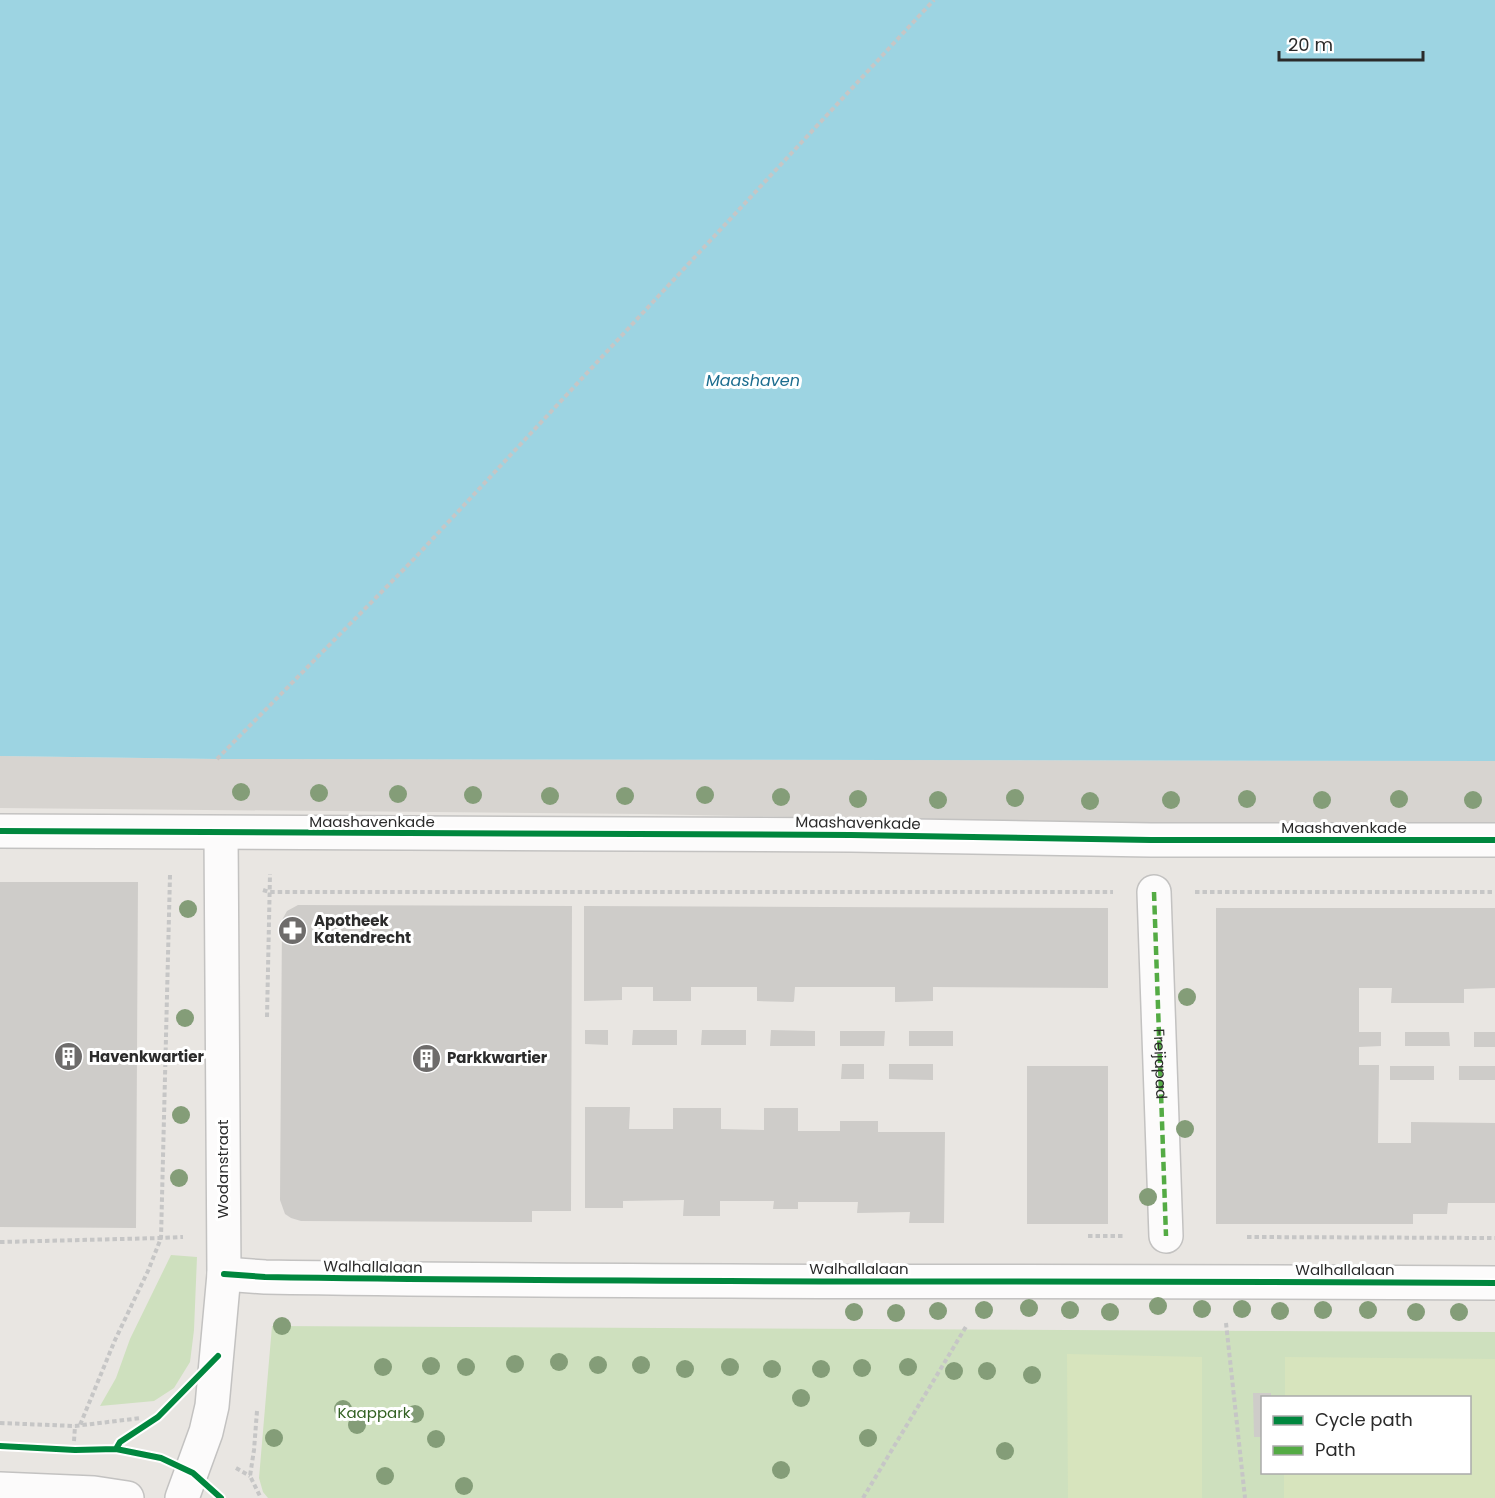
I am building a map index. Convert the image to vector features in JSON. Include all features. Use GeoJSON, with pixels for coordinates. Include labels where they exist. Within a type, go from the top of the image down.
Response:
{"type":"FeatureCollection","features":[{"type":"Feature","properties":{"kind":"street","name":"Maashavenkade"},"geometry":{"type":"LineString","coordinates":[[0,831],[221,834],[840,834],[1151,840],[1495,840]]}},
{"type":"Feature","properties":{"kind":"street","name":"Wodanstraat"},"geometry":{"type":"LineString","coordinates":[[182,1498],[206,1432],[212,1407],[224,1274],[221,834]]}},
{"type":"Feature","properties":{"kind":"street","name":"Freijapad"},"geometry":{"type":"LineString","coordinates":[[1154,892],[1166,1236]]}},
{"type":"Feature","properties":{"kind":"street","name":"Walhallalaan"},"geometry":{"type":"LineString","coordinates":[[224,1274],[265,1277],[566,1282],[1495,1283]]}},
{"type":"Feature","properties":{"kind":"street"},"geometry":{"type":"LineString","coordinates":[[0,1489],[94,1493],[127,1498]]}},
{"type":"Feature","properties":{"kind":"path"},"geometry":{"type":"LineString","coordinates":[[217,759],[412,561],[934,0]]}},
{"type":"Feature","properties":{"kind":"path"},"geometry":{"type":"LineString","coordinates":[[74,1441],[77,1426],[161,1238],[168,1028],[170,833]]}},
{"type":"Feature","properties":{"kind":"path"},"geometry":{"type":"LineString","coordinates":[[269,891],[1495,892]]}},
{"type":"Feature","properties":{"kind":"path"},"geometry":{"type":"LineString","coordinates":[[0,1242],[184,1237]]}},
{"type":"Feature","properties":{"kind":"path"},"geometry":{"type":"LineString","coordinates":[[863,1498],[969,1321]]}},
{"type":"Feature","properties":{"kind":"path"},"geometry":{"type":"LineString","coordinates":[[1226,1321],[1245,1498]]}},
{"type":"Feature","properties":{"kind":"path"},"geometry":{"type":"LineString","coordinates":[[0,1423],[77,1426],[141,1418]]}},
{"type":"Feature","properties":{"kind":"path"},"geometry":{"type":"LineString","coordinates":[[236,1468],[250,1476]]}},
{"type":"Feature","properties":{"kind":"green space"},"geometry":{"type":"Polygon","coordinates":[[[171,1255],[197,1257],[194,1330],[190,1362],[174,1388],[154,1401],[100,1406],[116,1378],[130,1339],[171,1255]]]}},
{"type":"Feature","properties":{"kind":"green space","name":"Kaappark"},"geometry":{"type":"Polygon","coordinates":[[[272,1326],[1495,1332],[1495,1498],[268,1498],[263,1492],[259,1478],[272,1326]]]}},
{"type":"Feature","properties":{"kind":"green space"},"geometry":{"type":"Polygon","coordinates":[[[1067,1354],[1202,1357],[1202,1498],[1068,1498],[1067,1354]]]}},
{"type":"Feature","properties":{"kind":"green space"},"geometry":{"type":"Polygon","coordinates":[[[1285,1357],[1495,1359],[1495,1498],[1284,1498],[1284,1474],[1471,1474],[1471,1396],[1285,1396],[1285,1357]]]}},
{"type":"Feature","properties":{"kind":"shaded area"},"geometry":{"type":"Polygon","coordinates":[[[0,756],[217,759],[1495,761],[1495,823],[1151,824],[643,814],[0,808],[0,756]]]}},
{"type":"Feature","properties":{"kind":"water","name":"Maashaven"},"geometry":{"type":"Polygon","coordinates":[[[0,0],[1495,0],[1495,761],[217,759],[0,756],[0,0]]]}},
{"type":"Feature","properties":{"kind":"building","name":"Havenkwartier"},"geometry":{"type":"Polygon","coordinates":[[[0,882],[138,882],[136,1228],[0,1227],[0,882]]]}},
{"type":"Feature","properties":{"kind":"building","name":"Parkkwartier"},"geometry":{"type":"Polygon","coordinates":[[[298,905],[572,906],[571,1211],[532,1211],[532,1222],[301,1221],[285,1214],[280,1200],[282,920],[287,911],[298,905]]]}},
{"type":"Feature","properties":{"kind":"building"},"geometry":{"type":"Polygon","coordinates":[[[584,906],[1108,908],[1108,988],[933,987],[933,1001],[895,1002],[895,987],[795,987],[793,1002],[757,1001],[757,987],[691,987],[691,1001],[653,1001],[653,987],[622,987],[622,1000],[584,1001],[584,906]]]}},
{"type":"Feature","properties":{"kind":"building"},"geometry":{"type":"Polygon","coordinates":[[[1216,908],[1495,908],[1495,988],[1464,989],[1464,1003],[1391,1003],[1392,988],[1359,988],[1359,1032],[1381,1032],[1381,1046],[1359,1047],[1359,1065],[1379,1065],[1378,1143],[1411,1143],[1411,1122],[1495,1123],[1495,1203],[1448,1203],[1447,1214],[1413,1214],[1413,1224],[1216,1224],[1216,908]]]}},
{"type":"Feature","properties":{"kind":"building"},"geometry":{"type":"Polygon","coordinates":[[[585,1030],[608,1030],[608,1045],[585,1044],[585,1030]]]}},
{"type":"Feature","properties":{"kind":"building"},"geometry":{"type":"Polygon","coordinates":[[[633,1030],[677,1030],[677,1045],[632,1045],[633,1030]]]}},
{"type":"Feature","properties":{"kind":"building"},"geometry":{"type":"Polygon","coordinates":[[[702,1030],[746,1030],[746,1045],[701,1045],[702,1030]]]}},
{"type":"Feature","properties":{"kind":"building"},"geometry":{"type":"Polygon","coordinates":[[[771,1030],[815,1031],[815,1046],[770,1046],[771,1030]]]}},
{"type":"Feature","properties":{"kind":"building"},"geometry":{"type":"Polygon","coordinates":[[[840,1031],[885,1031],[884,1046],[840,1046],[840,1031]]]}},
{"type":"Feature","properties":{"kind":"building"},"geometry":{"type":"Polygon","coordinates":[[[909,1031],[953,1031],[953,1046],[909,1046],[909,1031]]]}},
{"type":"Feature","properties":{"kind":"building"},"geometry":{"type":"Polygon","coordinates":[[[1405,1032],[1449,1032],[1450,1046],[1405,1046],[1405,1032]]]}},
{"type":"Feature","properties":{"kind":"building"},"geometry":{"type":"Polygon","coordinates":[[[1474,1032],[1495,1032],[1495,1047],[1474,1047],[1474,1032]]]}},
{"type":"Feature","properties":{"kind":"building"},"geometry":{"type":"Polygon","coordinates":[[[842,1064],[864,1064],[864,1079],[841,1079],[842,1064]]]}},
{"type":"Feature","properties":{"kind":"building"},"geometry":{"type":"Polygon","coordinates":[[[889,1064],[933,1064],[933,1080],[889,1079],[889,1064]]]}},
{"type":"Feature","properties":{"kind":"building"},"geometry":{"type":"Polygon","coordinates":[[[1027,1066],[1108,1066],[1108,1224],[1027,1224],[1027,1066]]]}},
{"type":"Feature","properties":{"kind":"building"},"geometry":{"type":"Polygon","coordinates":[[[1390,1066],[1434,1066],[1434,1080],[1390,1080],[1390,1066]]]}},
{"type":"Feature","properties":{"kind":"building"},"geometry":{"type":"Polygon","coordinates":[[[1459,1066],[1495,1066],[1495,1080],[1459,1080],[1459,1066]]]}},
{"type":"Feature","properties":{"kind":"building"},"geometry":{"type":"Polygon","coordinates":[[[585,1107],[630,1107],[629,1129],[673,1129],[673,1108],[721,1108],[721,1129],[764,1130],[764,1108],[798,1108],[798,1131],[840,1131],[840,1121],[878,1121],[878,1132],[945,1132],[944,1223],[909,1223],[910,1212],[857,1213],[858,1202],[798,1202],[798,1209],[773,1209],[774,1201],[720,1201],[720,1216],[683,1216],[684,1200],[623,1201],[623,1208],[585,1208],[585,1107]]]}},
{"type":"Feature","properties":{"kind":"building"},"geometry":{"type":"Polygon","coordinates":[[[1253,1393],[1271,1393],[1271,1396],[1261,1396],[1261,1437],[1254,1437],[1253,1393]]]}},
{"type":"Feature","properties":{"kind":"marked path"},"geometry":{"type":"LineString","coordinates":[[1154,892],[1166,1236]]}},
{"type":"Feature","properties":{"kind":"cycle path"},"geometry":{"type":"LineString","coordinates":[[0,831],[851,835],[1151,840],[1495,840]]}},
{"type":"Feature","properties":{"kind":"cycle path"},"geometry":{"type":"LineString","coordinates":[[224,1274],[265,1277],[572,1280],[1495,1283]]}},
{"type":"Feature","properties":{"kind":"cycle path"},"geometry":{"type":"LineString","coordinates":[[116,1449],[120,1442],[158,1417],[218,1356]]}},
{"type":"Feature","properties":{"kind":"cycle path"},"geometry":{"type":"LineString","coordinates":[[0,1446],[75,1450],[116,1449],[161,1458],[193,1473],[221,1498]]}},
{"type":"Feature","properties":{"kind":"place","name":"Apotheek Katendrecht"},"geometry":{"type":"Point","coordinates":[293,930]}},
{"type":"Feature","properties":{"kind":"place","name":"Havenkwartier"},"geometry":{"type":"Point","coordinates":[68,1057]}},
{"type":"Feature","properties":{"kind":"place","name":"Parkkwartier"},"geometry":{"type":"Point","coordinates":[426,1058]}}]}
